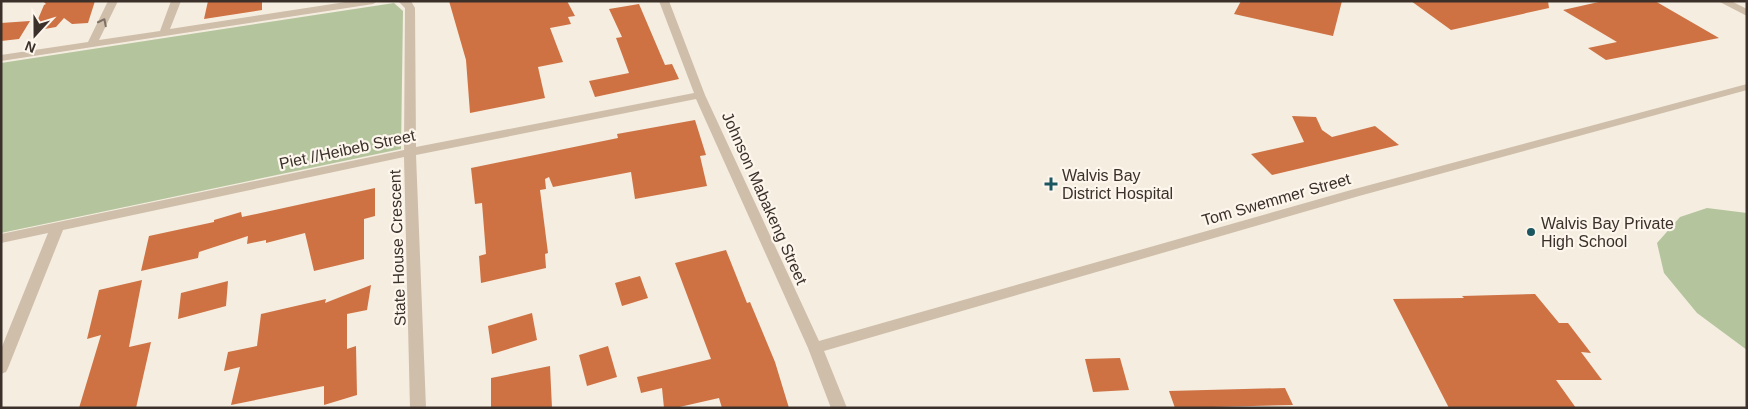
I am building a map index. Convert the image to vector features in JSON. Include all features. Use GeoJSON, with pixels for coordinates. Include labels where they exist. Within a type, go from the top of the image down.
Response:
{"type":"FeatureCollection","features":[{"type":"Feature","properties":{"kind":"street"},"geometry":{"type":"LineString","coordinates":[[92,44],[114,1]]}},
{"type":"Feature","properties":{"kind":"street"},"geometry":{"type":"LineString","coordinates":[[164,33],[176,1]]}},
{"type":"Feature","properties":{"kind":"street"},"geometry":{"type":"LineString","coordinates":[[1,58],[373,1]]}},
{"type":"Feature","properties":{"kind":"street","name":"State House Crescent"},"geometry":{"type":"LineString","coordinates":[[403,1],[410,8],[410,152],[418,408]]}},
{"type":"Feature","properties":{"kind":"street","name":"Johnson Mabakeng Street"},"geometry":{"type":"LineString","coordinates":[[664,1],[700,95],[815,348],[839,408]]}},
{"type":"Feature","properties":{"kind":"street"},"geometry":{"type":"LineString","coordinates":[[1723,1],[1747,13]]}},
{"type":"Feature","properties":{"kind":"street","name":"Tom Swemmer Street"},"geometry":{"type":"LineString","coordinates":[[815,348],[1345,196],[1747,87]]}},
{"type":"Feature","properties":{"kind":"street","name":"Piet //Heibeb Street"},"geometry":{"type":"LineString","coordinates":[[1,239],[410,152],[700,95]]}},
{"type":"Feature","properties":{"kind":"street"},"geometry":{"type":"LineString","coordinates":[[1,368],[57,228]]}},
{"type":"Feature","properties":{"kind":"green space"},"geometry":{"type":"Polygon","coordinates":[[[394,3],[403,11],[401,149],[1,233],[1,63],[394,3]]]}},
{"type":"Feature","properties":{"kind":"green space"},"geometry":{"type":"Polygon","coordinates":[[[1707,208],[1747,213],[1747,350],[1697,313],[1664,273],[1657,243],[1680,217],[1707,208]]]}},
{"type":"Feature","properties":{"kind":"building"},"geometry":{"type":"Polygon","coordinates":[[[43,1],[95,1],[88,23],[72,24],[64,18],[56,27],[33,31],[46,4],[43,1]]]}},
{"type":"Feature","properties":{"kind":"building"},"geometry":{"type":"Polygon","coordinates":[[[208,1],[262,1],[262,10],[204,19],[208,1]]]}},
{"type":"Feature","properties":{"kind":"building"},"geometry":{"type":"Polygon","coordinates":[[[449,1],[567,1],[575,16],[568,17],[571,24],[550,28],[563,62],[538,67],[545,98],[470,113],[466,60],[449,1]]]}},
{"type":"Feature","properties":{"kind":"building"},"geometry":{"type":"Polygon","coordinates":[[[1241,1],[1342,1],[1333,36],[1234,14],[1241,1]]]}},
{"type":"Feature","properties":{"kind":"building"},"geometry":{"type":"Polygon","coordinates":[[[1411,1],[1548,1],[1549,8],[1451,30],[1411,1]]]}},
{"type":"Feature","properties":{"kind":"building"},"geometry":{"type":"Polygon","coordinates":[[[1603,1],[1655,1],[1719,38],[1606,60],[1588,48],[1617,42],[1563,10],[1603,1]]]}},
{"type":"Feature","properties":{"kind":"building"},"geometry":{"type":"Polygon","coordinates":[[[639,4],[665,65],[672,64],[679,79],[595,97],[589,81],[629,73],[616,38],[622,37],[609,9],[639,4]]]}},
{"type":"Feature","properties":{"kind":"building"},"geometry":{"type":"Polygon","coordinates":[[[30,21],[19,39],[1,41],[1,23],[30,21]]]}},
{"type":"Feature","properties":{"kind":"building"},"geometry":{"type":"Polygon","coordinates":[[[1292,116],[1316,117],[1322,130],[1332,137],[1375,126],[1399,145],[1272,175],[1251,154],[1304,142],[1292,116]]]}},
{"type":"Feature","properties":{"kind":"building"},"geometry":{"type":"Polygon","coordinates":[[[695,120],[706,155],[700,156],[707,186],[635,199],[631,172],[553,187],[549,177],[545,179],[546,189],[540,190],[548,253],[545,254],[546,268],[481,283],[479,256],[486,254],[482,203],[475,204],[471,168],[618,138],[617,134],[695,120]]]}},
{"type":"Feature","properties":{"kind":"building"},"geometry":{"type":"Polygon","coordinates":[[[375,188],[375,216],[364,219],[364,259],[314,271],[305,233],[266,243],[266,240],[247,244],[248,236],[199,252],[198,258],[141,271],[149,236],[214,222],[214,220],[241,212],[242,217],[375,188]]]}},
{"type":"Feature","properties":{"kind":"building"},"geometry":{"type":"Polygon","coordinates":[[[726,250],[747,303],[750,302],[775,362],[789,408],[722,408],[719,398],[675,408],[664,408],[662,388],[641,393],[637,377],[711,359],[675,263],[726,250]]]}},
{"type":"Feature","properties":{"kind":"building"},"geometry":{"type":"Polygon","coordinates":[[[640,276],[648,298],[622,306],[615,283],[640,276]]]}},
{"type":"Feature","properties":{"kind":"building"},"geometry":{"type":"Polygon","coordinates":[[[142,280],[129,347],[151,342],[136,408],[79,408],[101,335],[87,339],[99,290],[142,280]]]}},
{"type":"Feature","properties":{"kind":"building"},"geometry":{"type":"Polygon","coordinates":[[[228,281],[226,306],[178,319],[181,293],[228,281]]]}},
{"type":"Feature","properties":{"kind":"building"},"geometry":{"type":"Polygon","coordinates":[[[371,285],[367,310],[347,314],[347,349],[356,346],[357,395],[324,405],[324,386],[231,405],[240,367],[224,371],[228,352],[257,346],[261,314],[326,299],[325,303],[371,285]]]}},
{"type":"Feature","properties":{"kind":"building"},"geometry":{"type":"Polygon","coordinates":[[[1535,294],[1559,323],[1568,323],[1591,353],[1581,352],[1602,380],[1556,380],[1576,408],[1449,408],[1393,299],[1535,294]]]}},
{"type":"Feature","properties":{"kind":"building"},"geometry":{"type":"Polygon","coordinates":[[[532,313],[537,340],[492,354],[488,326],[532,313]]]}},
{"type":"Feature","properties":{"kind":"building"},"geometry":{"type":"Polygon","coordinates":[[[608,346],[617,377],[587,386],[579,355],[608,346]]]}},
{"type":"Feature","properties":{"kind":"building"},"geometry":{"type":"Polygon","coordinates":[[[1120,358],[1129,390],[1093,392],[1085,359],[1120,358]]]}},
{"type":"Feature","properties":{"kind":"building"},"geometry":{"type":"Polygon","coordinates":[[[550,366],[552,408],[491,408],[491,378],[550,366]]]}},
{"type":"Feature","properties":{"kind":"building"},"geometry":{"type":"Polygon","coordinates":[[[1285,388],[1293,405],[1175,408],[1169,391],[1285,388]]]}},
{"type":"Feature","properties":{"kind":"place","name":"Walvis Bay District Hospital"},"geometry":{"type":"Point","coordinates":[1051,184]}},
{"type":"Feature","properties":{"kind":"place","name":"Walvis Bay Private High School"},"geometry":{"type":"Point","coordinates":[1531,232]}}]}
